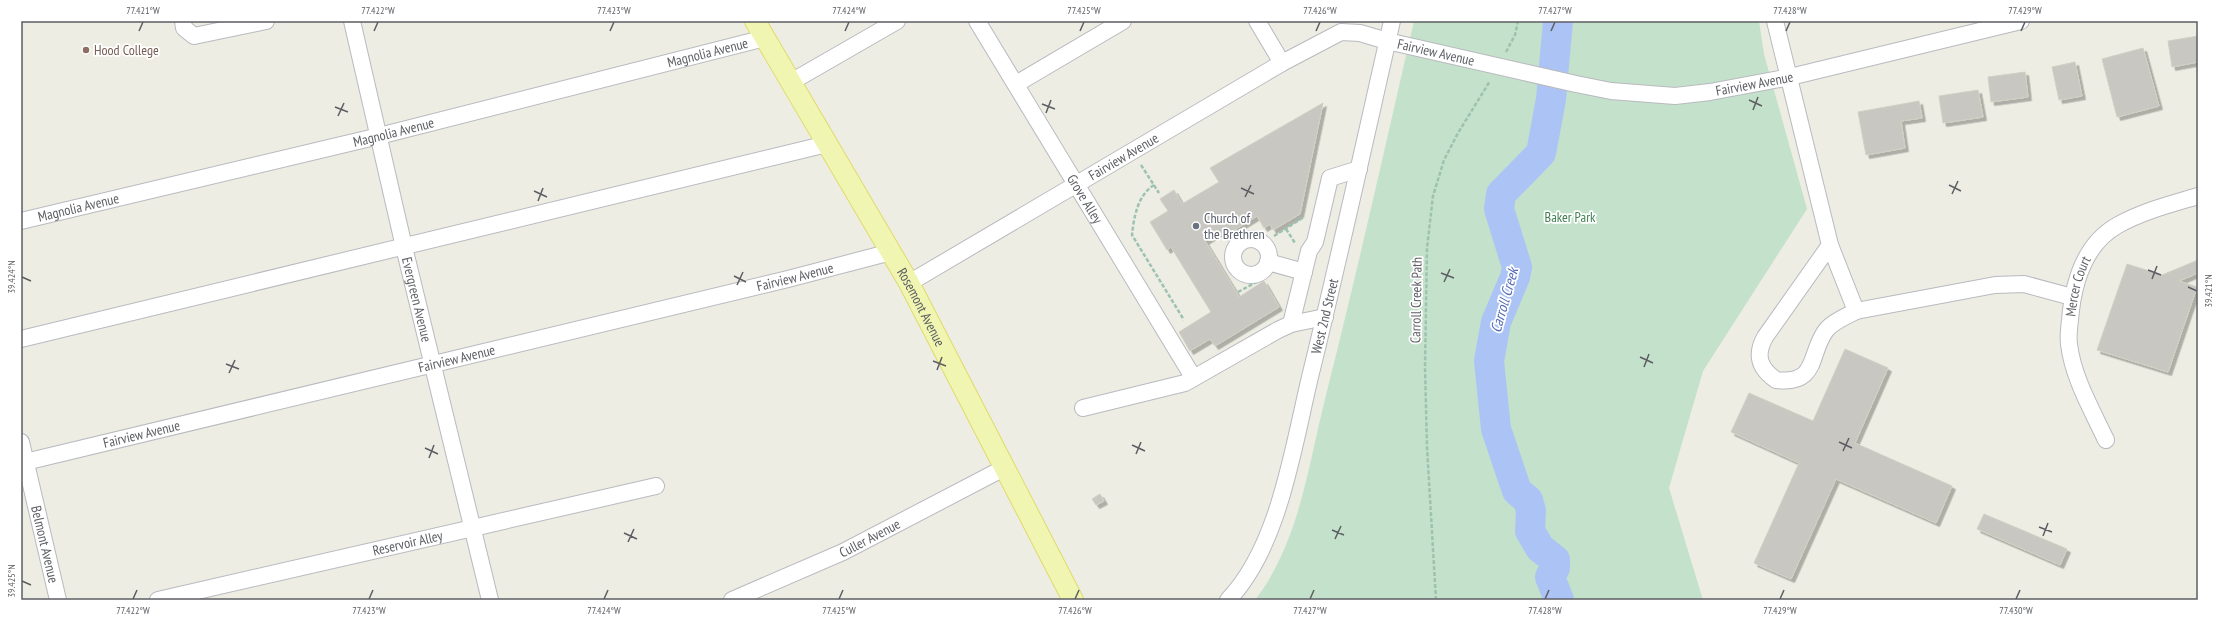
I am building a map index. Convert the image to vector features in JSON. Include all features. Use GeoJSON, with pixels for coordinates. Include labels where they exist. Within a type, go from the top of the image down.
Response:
{"type":"FeatureCollection","features":[{"type":"Feature","properties":{"kind":"main road","name":"Rosemont Avenue"},"geometry":{"type":"LineString","coordinates":[[755,21],[909,283],[1074,600]]}},
{"type":"Feature","properties":{"kind":"street"},"geometry":{"type":"LineString","coordinates":[[183,21],[184,28],[194,36],[266,21]]}},
{"type":"Feature","properties":{"kind":"street","name":"Evergreen Avenue"},"geometry":{"type":"LineString","coordinates":[[352,21],[404,247],[490,600]]}},
{"type":"Feature","properties":{"kind":"street"},"geometry":{"type":"LineString","coordinates":[[791,82],[897,21]]}},
{"type":"Feature","properties":{"kind":"street","name":"Grove Alley"},"geometry":{"type":"LineString","coordinates":[[977,21],[1016,84],[1189,380]]}},
{"type":"Feature","properties":{"kind":"street"},"geometry":{"type":"LineString","coordinates":[[1016,84],[1123,21]]}},
{"type":"Feature","properties":{"kind":"street"},"geometry":{"type":"LineString","coordinates":[[1257,21],[1282,63]]}},
{"type":"Feature","properties":{"kind":"street","name":"West 2nd Street"},"geometry":{"type":"LineString","coordinates":[[1228,600],[1252,570],[1266,544],[1286,477],[1325,317],[1392,21]]}},
{"type":"Feature","properties":{"kind":"street"},"geometry":{"type":"LineString","coordinates":[[1775,21],[1790,77],[1830,245],[1856,311]]}},
{"type":"Feature","properties":{"kind":"street","name":"Fairview Avenue"},"geometry":{"type":"LineString","coordinates":[[909,283],[1282,63],[1341,32],[1360,33],[1387,41],[1576,84],[1627,93],[1675,96],[1710,92],[1790,77],[2021,21]]}},
{"type":"Feature","properties":{"kind":"street","name":"Magnolia Avenue"},"geometry":{"type":"LineString","coordinates":[[21,221],[379,136],[765,38]]}},
{"type":"Feature","properties":{"kind":"street"},"geometry":{"type":"LineString","coordinates":[[21,339],[827,144]]}},
{"type":"Feature","properties":{"kind":"street"},"geometry":{"type":"LineString","coordinates":[[1292,324],[1304,272],[1304,250],[1315,242],[1330,178],[1359,169]]}},
{"type":"Feature","properties":{"kind":"street","name":"Mercer Court"},"geometry":{"type":"LineString","coordinates":[[2106,440],[2077,376],[2068,344],[2072,297],[2077,277],[2087,255],[2101,238],[2112,229],[2159,207],[2198,196]]}},
{"type":"Feature","properties":{"kind":"street"},"geometry":{"type":"LineString","coordinates":[[1830,245],[1759,347],[1758,357],[1763,368],[1776,380],[1794,380],[1804,375],[1810,368],[1826,330],[1856,311],[1995,285],[2024,284],[2072,297]]}},
{"type":"Feature","properties":{"kind":"street","name":"Fairview Avenue"},"geometry":{"type":"LineString","coordinates":[[23,462],[780,281],[891,252]]}},
{"type":"Feature","properties":{"kind":"street"},"geometry":{"type":"LineString","coordinates":[[1268,270],[1304,272]]}},
{"type":"Feature","properties":{"kind":"street"},"geometry":{"type":"LineString","coordinates":[[1083,408],[1189,380],[1292,324],[1325,317]]}},
{"type":"Feature","properties":{"kind":"street","name":"Belmont Avenue"},"geometry":{"type":"LineString","coordinates":[[21,442],[23,462],[58,600]]}},
{"type":"Feature","properties":{"kind":"street","name":"Culler Avenue"},"geometry":{"type":"LineString","coordinates":[[732,600],[843,552],[1004,468]]}},
{"type":"Feature","properties":{"kind":"street","name":"Reservoir Alley"},"geometry":{"type":"LineString","coordinates":[[158,600],[656,486]]}},
{"type":"Feature","properties":{"kind":"path","name":"Carroll Creek Path"},"geometry":{"type":"LineString","coordinates":[[1436,600],[1426,447],[1427,248],[1434,196],[1444,160],[1499,67],[1515,34],[1518,21]]}},
{"type":"Feature","properties":{"kind":"path"},"geometry":{"type":"LineString","coordinates":[[1132,151],[1159,193]]}},
{"type":"Feature","properties":{"kind":"path"},"geometry":{"type":"LineString","coordinates":[[1154,185],[1144,192],[1141,198],[1132,234],[1184,320]]}},
{"type":"Feature","properties":{"kind":"path"},"geometry":{"type":"LineString","coordinates":[[1274,236],[1306,216]]}},
{"type":"Feature","properties":{"kind":"path"},"geometry":{"type":"LineString","coordinates":[[1286,228],[1304,250]]}},
{"type":"Feature","properties":{"kind":"path"},"geometry":{"type":"LineString","coordinates":[[1238,292],[1261,279],[1268,270]]}},
{"type":"Feature","properties":{"kind":"green space","name":"Baker Park"},"geometry":{"type":"Polygon","coordinates":[[[1414,21],[1759,21],[1764,54],[1807,209],[1703,371],[1669,488],[1703,600],[1255,600],[1270,578],[1282,554],[1300,504],[1360,257],[1414,21]]]}},
{"type":"Feature","properties":{"kind":"building"},"geometry":{"type":"Polygon","coordinates":[[[2198,36],[2198,62],[2172,67],[2168,41],[2198,36]]]}},
{"type":"Feature","properties":{"kind":"building"},"geometry":{"type":"Polygon","coordinates":[[[2143,48],[2159,106],[2117,117],[2102,59],[2143,48]]]}},
{"type":"Feature","properties":{"kind":"building"},"geometry":{"type":"Polygon","coordinates":[[[2075,62],[2082,96],[2059,100],[2052,67],[2075,62]]]}},
{"type":"Feature","properties":{"kind":"building"},"geometry":{"type":"Polygon","coordinates":[[[2025,72],[2028,97],[1991,102],[1988,77],[2025,72]]]}},
{"type":"Feature","properties":{"kind":"building"},"geometry":{"type":"Polygon","coordinates":[[[1978,90],[1983,117],[1943,123],[1939,96],[1978,90]]]}},
{"type":"Feature","properties":{"kind":"building"},"geometry":{"type":"Polygon","coordinates":[[[1919,101],[1922,118],[1901,121],[1905,148],[1866,155],[1858,112],[1919,101]]]}},
{"type":"Feature","properties":{"kind":"building","name":"Church of the Brethren"},"geometry":{"type":"Polygon","coordinates":[[[1323,103],[1300,214],[1273,230],[1270,224],[1264,228],[1257,216],[1223,237],[1220,232],[1205,241],[1239,297],[1264,281],[1279,307],[1215,346],[1210,339],[1190,351],[1179,332],[1211,312],[1171,247],[1167,250],[1150,222],[1168,211],[1160,199],[1174,190],[1182,204],[1219,182],[1210,168],[1323,103]]]}},
{"type":"Feature","properties":{"kind":"building"},"geometry":{"type":"Polygon","coordinates":[[[2198,260],[2198,273],[2179,281],[2197,287],[2168,372],[2097,350],[2127,264],[2162,275],[2198,260]]]}},
{"type":"Feature","properties":{"kind":"building"},"geometry":{"type":"Polygon","coordinates":[[[1845,349],[1888,368],[1855,443],[1952,486],[1936,523],[1836,479],[1791,579],[1754,563],[1799,463],[1731,432],[1749,393],[1813,421],[1845,349]]]}},
{"type":"Feature","properties":{"kind":"building"},"geometry":{"type":"Polygon","coordinates":[[[1100,494],[1104,501],[1096,505],[1092,499],[1100,494]]]}},
{"type":"Feature","properties":{"kind":"building"},"geometry":{"type":"Polygon","coordinates":[[[1984,514],[2067,549],[2060,565],[1977,529],[1984,514]]]}},
{"type":"Feature","properties":{"kind":"waterway","name":"Carroll Creek"},"geometry":{"type":"LineString","coordinates":[[1558,21],[1551,99],[1541,153],[1501,194],[1499,209],[1517,267],[1515,277],[1496,322],[1489,361],[1496,429],[1517,491],[1528,500],[1531,511],[1530,531],[1540,548],[1555,560],[1555,568],[1550,577],[1559,600]]}},
{"type":"Feature","properties":{"kind":"place","name":"Hood College"},"geometry":{"type":"Point","coordinates":[86,50]}},
{"type":"Feature","properties":{"kind":"place","name":"Church of the Brethren"},"geometry":{"type":"Point","coordinates":[1196,226]}}]}
